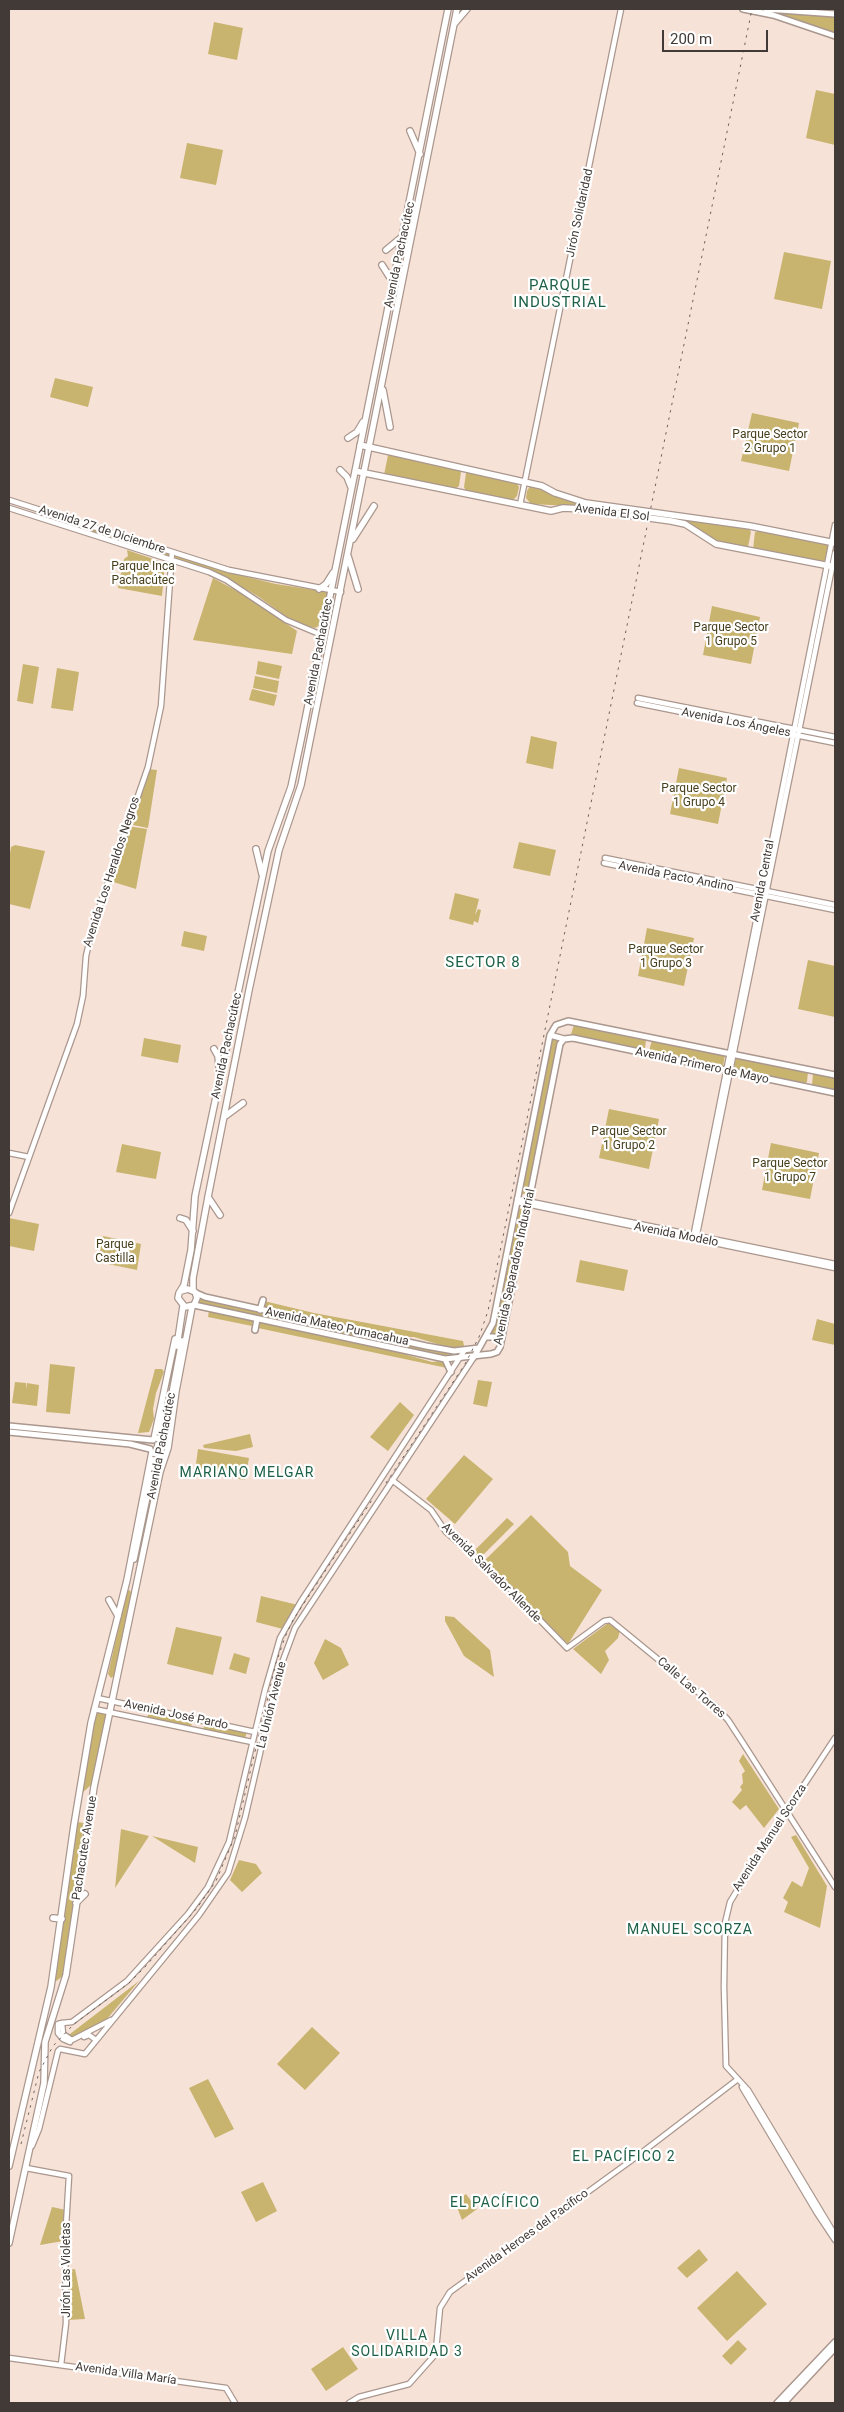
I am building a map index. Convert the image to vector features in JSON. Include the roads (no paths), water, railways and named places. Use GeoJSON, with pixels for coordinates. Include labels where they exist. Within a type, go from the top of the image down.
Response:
{"type":"FeatureCollection","features":[{"type":"Feature","properties":{"kind":"main road","name":"Avenida Pachacútec"},"geometry":{"type":"LineString","coordinates":[[181,1291],[186,1276],[194,1232],[195,1196],[262,876],[276,825],[291,787],[417,172],[448,9]]}},
{"type":"Feature","properties":{"kind":"main road","name":"Avenida Pachacútec"},"geometry":{"type":"LineString","coordinates":[[195,1292],[193,1278],[249,990],[282,839],[301,785],[457,9]]}},
{"type":"Feature","properties":{"kind":"main road"},"geometry":{"type":"LineString","coordinates":[[454,25],[467,9]]}},
{"type":"Feature","properties":{"kind":"main road"},"geometry":{"type":"LineString","coordinates":[[743,9],[773,15],[835,36]]}},
{"type":"Feature","properties":{"kind":"main road"},"geometry":{"type":"LineString","coordinates":[[766,9],[835,14]]}},
{"type":"Feature","properties":{"kind":"main road"},"geometry":{"type":"LineString","coordinates":[[410,131],[420,154]]}},
{"type":"Feature","properties":{"kind":"main road"},"geometry":{"type":"LineString","coordinates":[[417,172],[424,174]]}},
{"type":"Feature","properties":{"kind":"main road"},"geometry":{"type":"LineString","coordinates":[[405,229],[409,233],[413,231]]}},
{"type":"Feature","properties":{"kind":"main road"},"geometry":{"type":"LineString","coordinates":[[386,250],[403,236]]}},
{"type":"Feature","properties":{"kind":"main road"},"geometry":{"type":"LineString","coordinates":[[382,265],[394,284]]}},
{"type":"Feature","properties":{"kind":"main road"},"geometry":{"type":"LineString","coordinates":[[382,384],[390,427]]}},
{"type":"Feature","properties":{"kind":"main road"},"geometry":{"type":"LineString","coordinates":[[348,438],[357,432],[366,418]]}},
{"type":"Feature","properties":{"kind":"main road","name":"Avenida El Sol"},"geometry":{"type":"LineString","coordinates":[[360,445],[542,486],[555,493],[586,503],[750,526],[834,543]]}},
{"type":"Feature","properties":{"kind":"main road"},"geometry":{"type":"LineString","coordinates":[[340,470],[347,477],[351,493]]}},
{"type":"Feature","properties":{"kind":"main road","name":"Avenida El Sol"},"geometry":{"type":"LineString","coordinates":[[355,471],[551,511],[563,508],[584,509],[671,521],[685,524],[716,544],[832,567]]}},
{"type":"Feature","properties":{"kind":"main road"},"geometry":{"type":"LineString","coordinates":[[349,545],[374,506]]}},
{"type":"Feature","properties":{"kind":"main road"},"geometry":{"type":"LineString","coordinates":[[348,555],[358,589]]}},
{"type":"Feature","properties":{"kind":"main road"},"geometry":{"type":"LineString","coordinates":[[319,589],[326,584],[336,564]]}},
{"type":"Feature","properties":{"kind":"main road"},"geometry":{"type":"LineString","coordinates":[[307,711],[311,715],[316,713]]}},
{"type":"Feature","properties":{"kind":"main road"},"geometry":{"type":"LineString","coordinates":[[256,849],[262,876]]}},
{"type":"Feature","properties":{"kind":"main road"},"geometry":{"type":"LineString","coordinates":[[261,885],[266,884],[270,889]]}},
{"type":"Feature","properties":{"kind":"main road"},"geometry":{"type":"LineString","coordinates":[[240,988],[244,991],[249,990]]}},
{"type":"Feature","properties":{"kind":"main road","name":"Avenida Primero de Mayo"},"geometry":{"type":"LineString","coordinates":[[550,1035],[558,1023],[572,1022],[835,1075]]}},
{"type":"Feature","properties":{"kind":"main road"},"geometry":{"type":"LineString","coordinates":[[550,1035],[566,1038]]}},
{"type":"Feature","properties":{"kind":"main road","name":"Avenida Separadora Industrial"},"geometry":{"type":"LineString","coordinates":[[474,1357],[486,1337],[492,1322],[550,1035]]}},
{"type":"Feature","properties":{"kind":"main road","name":"Avenida Primero de Mayo"},"geometry":{"type":"LineString","coordinates":[[566,1038],[835,1093]]}},
{"type":"Feature","properties":{"kind":"main road","name":"Avenida Separadora Industrial"},"geometry":{"type":"LineString","coordinates":[[474,1357],[486,1356],[497,1352],[500,1342],[560,1044],[566,1038]]}},
{"type":"Feature","properties":{"kind":"main road"},"geometry":{"type":"LineString","coordinates":[[214,1049],[218,1056],[221,1077]]}},
{"type":"Feature","properties":{"kind":"main road"},"geometry":{"type":"LineString","coordinates":[[224,1117],[243,1103]]}},
{"type":"Feature","properties":{"kind":"main road"},"geometry":{"type":"LineString","coordinates":[[208,1197],[220,1215]]}},
{"type":"Feature","properties":{"kind":"main road"},"geometry":{"type":"LineString","coordinates":[[180,1218],[186,1220],[194,1232]]}},
{"type":"Feature","properties":{"kind":"main road"},"geometry":{"type":"LineString","coordinates":[[186,1289],[195,1292],[197,1298],[192,1306],[182,1306],[178,1298],[181,1291],[186,1289]]}},
{"type":"Feature","properties":{"kind":"main road","name":"Avenida Mateo Pumacahua"},"geometry":{"type":"LineString","coordinates":[[195,1292],[260,1310],[439,1349],[464,1351],[479,1348]]}},
{"type":"Feature","properties":{"kind":"main road"},"geometry":{"type":"LineString","coordinates":[[260,1310],[263,1300]]}},
{"type":"Feature","properties":{"kind":"main road","name":"Avenida Pachacútec"},"geometry":{"type":"LineString","coordinates":[[152,1451],[182,1306]]}},
{"type":"Feature","properties":{"kind":"main road","name":"Avenida Pachacútec"},"geometry":{"type":"LineString","coordinates":[[127,1580],[137,1552],[178,1340],[182,1306]]}},
{"type":"Feature","properties":{"kind":"main road","name":"Avenida Pachacútec"},"geometry":{"type":"LineString","coordinates":[[165,1454],[192,1306]]}},
{"type":"Feature","properties":{"kind":"main road","name":"Avenida Pachacútec"},"geometry":{"type":"LineString","coordinates":[[136,1584],[140,1554],[192,1306]]}},
{"type":"Feature","properties":{"kind":"main road","name":"Avenida Mateo Pumacahua"},"geometry":{"type":"LineString","coordinates":[[192,1306],[445,1359],[474,1357]]}},
{"type":"Feature","properties":{"kind":"main road"},"geometry":{"type":"LineString","coordinates":[[255,1330],[257,1319]]}},
{"type":"Feature","properties":{"kind":"main road"},"geometry":{"type":"LineString","coordinates":[[382,1346],[384,1337]]}},
{"type":"Feature","properties":{"kind":"main road"},"geometry":{"type":"LineString","coordinates":[[486,1337],[494,1337],[500,1342]]}},
{"type":"Feature","properties":{"kind":"main road"},"geometry":{"type":"LineString","coordinates":[[482,1343],[482,1350],[486,1356]]}},
{"type":"Feature","properties":{"kind":"main road"},"geometry":{"type":"LineString","coordinates":[[445,1359],[451,1372]]}},
{"type":"Feature","properties":{"kind":"main road"},"geometry":{"type":"LineString","coordinates":[[9,1426],[154,1439],[167,1442]]}},
{"type":"Feature","properties":{"kind":"main road"},"geometry":{"type":"LineString","coordinates":[[9,1432],[119,1442],[165,1454]]}},
{"type":"Feature","properties":{"kind":"main road","name":"Pachacutec Avenue"},"geometry":{"type":"LineString","coordinates":[[9,2166],[52,1986],[76,1813],[94,1709],[127,1580],[152,1451]]}},
{"type":"Feature","properties":{"kind":"main road","name":"Pachacutec Avenue"},"geometry":{"type":"LineString","coordinates":[[9,2243],[44,2083],[45,2042],[65,1979],[89,1814],[136,1584],[165,1454]]}},
{"type":"Feature","properties":{"kind":"main road"},"geometry":{"type":"LineString","coordinates":[[109,1600],[118,1616]]}},
{"type":"Feature","properties":{"kind":"main road"},"geometry":{"type":"LineString","coordinates":[[103,1676],[110,1682],[116,1679]]}},
{"type":"Feature","properties":{"kind":"main road"},"geometry":{"type":"LineString","coordinates":[[76,1813],[89,1814]]}},
{"type":"Feature","properties":{"kind":"main road"},"geometry":{"type":"LineString","coordinates":[[60,1866],[68,1867]]}},
{"type":"Feature","properties":{"kind":"main road"},"geometry":{"type":"LineString","coordinates":[[76,1903],[85,1894]]}},
{"type":"Feature","properties":{"kind":"main road"},"geometry":{"type":"LineString","coordinates":[[53,1918],[62,1919]]}},
{"type":"Feature","properties":{"kind":"main road"},"geometry":{"type":"LineString","coordinates":[[72,1937],[78,1945]]}},
{"type":"Feature","properties":{"kind":"main road"},"geometry":{"type":"LineString","coordinates":[[777,2403],[835,2342]]}},
{"type":"Feature","properties":{"kind":"main road"},"geometry":{"type":"LineString","coordinates":[[784,2403],[835,2348]]}},
{"type":"Feature","properties":{"kind":"street","name":"Jirón Solidaridad"},"geometry":{"type":"LineString","coordinates":[[520,504],[621,9]]}},
{"type":"Feature","properties":{"kind":"street","name":"Avenida 27 de Diciembre"},"geometry":{"type":"LineString","coordinates":[[9,500],[229,570],[340,592]]}},
{"type":"Feature","properties":{"kind":"street","name":"Avenida 27 de Diciembre"},"geometry":{"type":"LineString","coordinates":[[9,508],[172,560],[226,580],[286,620],[317,633],[322,639]]}},
{"type":"Feature","properties":{"kind":"street","name":"Avenida Central"},"geometry":{"type":"LineString","coordinates":[[832,567],[835,525]]}},
{"type":"Feature","properties":{"kind":"street","name":"Avenida Los Heraldos Negros"},"geometry":{"type":"LineString","coordinates":[[9,1213],[77,1024],[83,996],[86,956],[93,926],[148,767],[161,706],[172,552]]}},
{"type":"Feature","properties":{"kind":"street","name":"Avenida Central"},"geometry":{"type":"LineString","coordinates":[[695,1237],[763,892],[835,553]]}},
{"type":"Feature","properties":{"kind":"street","name":"Avenida Los Ángeles"},"geometry":{"type":"LineString","coordinates":[[637,700],[796,732],[835,737]]}},
{"type":"Feature","properties":{"kind":"street","name":"Avenida Los Ángeles"},"geometry":{"type":"LineString","coordinates":[[796,732],[835,743]]}},
{"type":"Feature","properties":{"kind":"street","name":"Avenida Pacto Andino"},"geometry":{"type":"LineString","coordinates":[[604,860],[763,892],[835,904]]}},
{"type":"Feature","properties":{"kind":"street","name":"Avenida Pacto Andino"},"geometry":{"type":"LineString","coordinates":[[763,892],[835,910]]}},
{"type":"Feature","properties":{"kind":"street"},"geometry":{"type":"LineString","coordinates":[[9,1152],[29,1156]]}},
{"type":"Feature","properties":{"kind":"street","name":"Avenida Modelo"},"geometry":{"type":"LineString","coordinates":[[517,1200],[835,1264]]}},
{"type":"Feature","properties":{"kind":"street","name":"Avenida Modelo"},"geometry":{"type":"LineString","coordinates":[[695,1237],[835,1268]]}},
{"type":"Feature","properties":{"kind":"street","name":"La Unión Avenue"},"geometry":{"type":"LineString","coordinates":[[62,2023],[72,2022],[127,1981],[199,1901],[217,1872],[227,1848],[272,1659],[287,1625],[464,1351]]}},
{"type":"Feature","properties":{"kind":"street","name":"La Unión Avenue"},"geometry":{"type":"LineString","coordinates":[[102,2028],[114,2018],[199,1915],[228,1873],[245,1818],[278,1676],[288,1644],[302,1616],[474,1357]]}},
{"type":"Feature","properties":{"kind":"street","name":"Avenida Salvador Allende"},"geometry":{"type":"LineString","coordinates":[[392,1480],[431,1510],[446,1532],[507,1586],[567,1648]]}},
{"type":"Feature","properties":{"kind":"street","name":"Calle Las Torres"},"geometry":{"type":"LineString","coordinates":[[567,1648],[604,1621],[610,1620],[618,1624],[714,1706],[728,1720],[835,1887]]}},
{"type":"Feature","properties":{"kind":"street","name":"Avenida José Pardo"},"geometry":{"type":"LineString","coordinates":[[97,1698],[255,1732]]}},
{"type":"Feature","properties":{"kind":"street","name":"Avenida José Pardo"},"geometry":{"type":"LineString","coordinates":[[94,1709],[252,1742]]}},
{"type":"Feature","properties":{"kind":"street","name":"Avenida Manuel Scorza"},"geometry":{"type":"LineString","coordinates":[[738,2079],[726,2066],[724,1937],[730,1902],[835,1738]]}},
{"type":"Feature","properties":{"kind":"street"},"geometry":{"type":"LineString","coordinates":[[62,2023],[63,2034],[72,2040],[102,2028]]}},
{"type":"Feature","properties":{"kind":"street"},"geometry":{"type":"LineString","coordinates":[[62,2023],[58,2024],[58,2031],[66,2041],[74,2042],[88,2035],[96,2040]]}},
{"type":"Feature","properties":{"kind":"street"},"geometry":{"type":"LineString","coordinates":[[28,2154],[39,2129],[59,2050],[85,2054],[96,2040],[102,2028]]}},
{"type":"Feature","properties":{"kind":"street"},"geometry":{"type":"LineString","coordinates":[[738,2079],[748,2090],[835,2235]]}},
{"type":"Feature","properties":{"kind":"street"},"geometry":{"type":"LineString","coordinates":[[738,2079],[816,2213],[835,2240]]}},
{"type":"Feature","properties":{"kind":"street","name":"Avenida Heroes del Pacífico"},"geometry":{"type":"LineString","coordinates":[[349,2403],[359,2397],[410,2384],[433,2357],[436,2350],[438,2316],[450,2292],[629,2163],[738,2079]]}},
{"type":"Feature","properties":{"kind":"street","name":"Jirón Las Violetas"},"geometry":{"type":"LineString","coordinates":[[26,2168],[69,2176],[65,2242],[66,2323],[62,2365]]}},
{"type":"Feature","properties":{"kind":"street","name":"Avenida Villa María"},"geometry":{"type":"LineString","coordinates":[[9,2358],[226,2388],[235,2403]]}},
{"type":"Feature","properties":{"kind":"railway"},"geometry":{"type":"LineString","coordinates":[[386,1483],[465,1364],[479,1337],[488,1311],[752,9]]}},
{"type":"Feature","properties":{"kind":"railway"},"geometry":{"type":"LineString","coordinates":[[21,2144],[39,2072],[53,2046],[74,2024],[129,1983],[145,1967],[197,1908],[216,1881],[235,1836],[276,1663],[285,1637],[293,1620],[372,1500]]}},
{"type":"Feature","properties":{"kind":"district","name":"PARQUE INDUSTRIAL"},"geometry":{"type":"Point","coordinates":[560,294]}},
{"type":"Feature","properties":{"kind":"district","name":"SECTOR 8"},"geometry":{"type":"Point","coordinates":[483,963]}},
{"type":"Feature","properties":{"kind":"district","name":"MARIANO MELGAR"},"geometry":{"type":"Point","coordinates":[247,1473]}},
{"type":"Feature","properties":{"kind":"district","name":"MANUEL SCORZA"},"geometry":{"type":"Point","coordinates":[690,1930]}},
{"type":"Feature","properties":{"kind":"district","name":"EL PACÍFICO 2"},"geometry":{"type":"Point","coordinates":[624,2157]}},
{"type":"Feature","properties":{"kind":"district","name":"EL PACÍFICO"},"geometry":{"type":"Point","coordinates":[495,2203]}},
{"type":"Feature","properties":{"kind":"district","name":"VILLA SOLIDARIDAD 3"},"geometry":{"type":"Point","coordinates":[407,2344]}},
{"type":"Feature","properties":{"kind":"park label","name":"Parque Sector 2 Grupo 1"},"geometry":{"type":"Point","coordinates":[770,442]}},
{"type":"Feature","properties":{"kind":"park label","name":"Parque Inca Pachacútec"},"geometry":{"type":"Point","coordinates":[143,574]}},
{"type":"Feature","properties":{"kind":"park label","name":"Parque Sector 1 Grupo 5"},"geometry":{"type":"Point","coordinates":[731,635]}},
{"type":"Feature","properties":{"kind":"park label","name":"Parque Sector 1 Grupo 4"},"geometry":{"type":"Point","coordinates":[699,796]}},
{"type":"Feature","properties":{"kind":"park label","name":"Parque Sector 1 Grupo 3"},"geometry":{"type":"Point","coordinates":[666,957]}},
{"type":"Feature","properties":{"kind":"park label","name":"Parque Sector 1 Grupo 2"},"geometry":{"type":"Point","coordinates":[629,1139]}},
{"type":"Feature","properties":{"kind":"park label","name":"Parque Sector 1 Grupo 7"},"geometry":{"type":"Point","coordinates":[790,1171]}},
{"type":"Feature","properties":{"kind":"park label","name":"Parque Castilla"},"geometry":{"type":"Point","coordinates":[115,1252]}}]}
